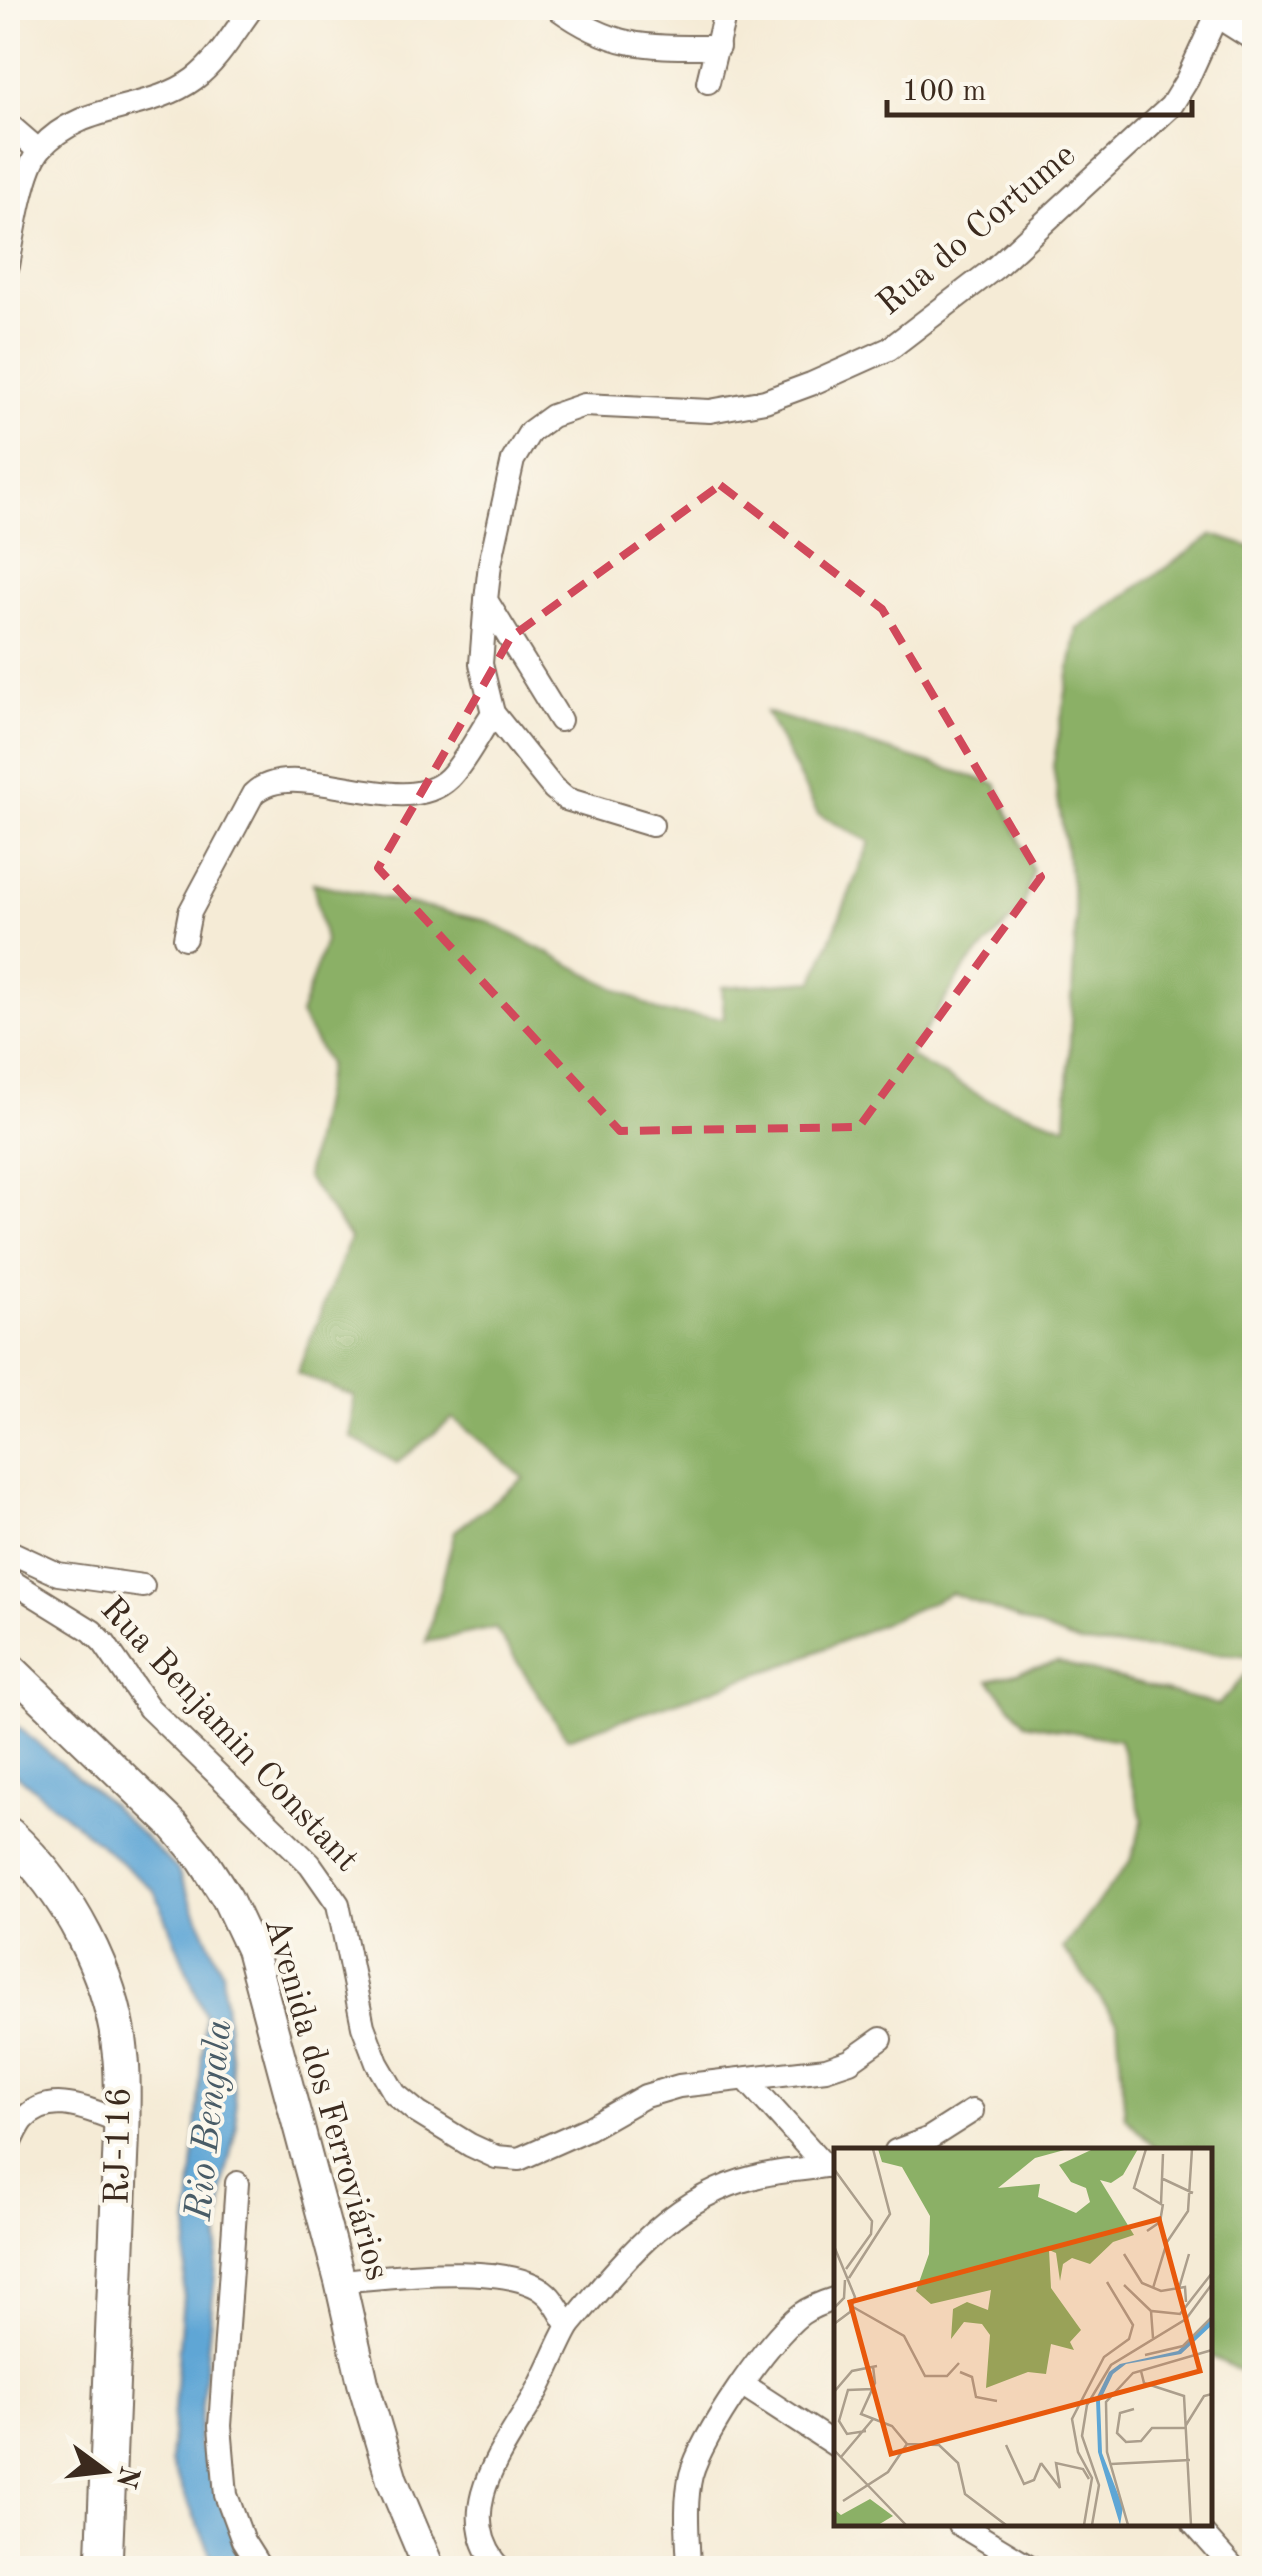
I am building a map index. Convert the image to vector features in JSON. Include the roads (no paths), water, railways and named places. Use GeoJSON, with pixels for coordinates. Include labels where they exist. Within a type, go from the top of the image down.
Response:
{"type":"FeatureCollection","features":[{"type":"Feature","properties":{"kind":"main road"},"geometry":{"type":"LineString","coordinates":[[1218,9],[1254,32]]}},
{"type":"Feature","properties":{"kind":"main road","name":"Avenida dos Ferroviários"},"geometry":{"type":"LineString","coordinates":[[8,1666],[174,1826],[227,1898],[251,1949],[340,2281],[363,2384],[392,2480],[429,2568]]}},
{"type":"Feature","properties":{"kind":"main road","name":"RJ-116"},"geometry":{"type":"LineString","coordinates":[[8,1834],[56,1889],[80,1928],[107,1995],[121,2056],[122,2122],[104,2568]]}},
{"type":"Feature","properties":{"kind":"street"},"geometry":{"type":"LineString","coordinates":[[8,266],[26,184],[38,150],[86,117],[170,92],[192,81],[210,65],[252,8]]}},
{"type":"Feature","properties":{"kind":"street"},"geometry":{"type":"LineString","coordinates":[[557,8],[607,39],[656,48],[718,47]]}},
{"type":"Feature","properties":{"kind":"street"},"geometry":{"type":"LineString","coordinates":[[708,82],[726,8]]}},
{"type":"Feature","properties":{"kind":"street","name":"Rua do Cortume"},"geometry":{"type":"LineString","coordinates":[[652,825],[566,799],[493,713],[481,664],[490,564],[513,460],[530,432],[552,416],[584,404],[710,412],[765,401],[889,348],[996,267],[1171,106],[1195,64],[1218,9]]}},
{"type":"Feature","properties":{"kind":"street"},"geometry":{"type":"LineString","coordinates":[[8,124],[38,150]]}},
{"type":"Feature","properties":{"kind":"street"},"geometry":{"type":"LineString","coordinates":[[486,600],[560,720]]}},
{"type":"Feature","properties":{"kind":"street"},"geometry":{"type":"LineString","coordinates":[[185,938],[190,912],[253,794],[262,785],[285,780],[401,794],[426,792],[448,779],[493,713]]}},
{"type":"Feature","properties":{"kind":"street"},"geometry":{"type":"LineString","coordinates":[[8,1551],[58,1574],[143,1586]]}},
{"type":"Feature","properties":{"kind":"street","name":"Rua Benjamin Constant"},"geometry":{"type":"LineString","coordinates":[[8,1579],[92,1631],[149,1708],[310,1864],[338,1904],[363,2026],[376,2064],[395,2094],[470,2146],[496,2157],[519,2158],[589,2128],[645,2096],[678,2086],[826,2069],[850,2060],[881,2039]]}},
{"type":"Feature","properties":{"kind":"street"},"geometry":{"type":"LineString","coordinates":[[746,2079],[831,2165]]}},
{"type":"Feature","properties":{"kind":"street"},"geometry":{"type":"LineString","coordinates":[[8,2149],[24,2119],[46,2104],[66,2103],[122,2122]]}},
{"type":"Feature","properties":{"kind":"street"},"geometry":{"type":"LineString","coordinates":[[904,2148],[928,2139],[972,2111]]}},
{"type":"Feature","properties":{"kind":"street"},"geometry":{"type":"LineString","coordinates":[[500,2568],[484,2544],[478,2518],[485,2484],[569,2326],[638,2244],[672,2216],[712,2193],[754,2177],[831,2165]]}},
{"type":"Feature","properties":{"kind":"street"},"geometry":{"type":"LineString","coordinates":[[237,2183],[220,2426],[226,2496],[243,2541],[260,2568]]}},
{"type":"Feature","properties":{"kind":"street"},"geometry":{"type":"LineString","coordinates":[[340,2281],[426,2274],[507,2276],[547,2294],[569,2326]]}},
{"type":"Feature","properties":{"kind":"street"},"geometry":{"type":"LineString","coordinates":[[689,2568],[691,2476],[704,2442],[788,2325],[817,2304],[834,2299]]}},
{"type":"Feature","properties":{"kind":"street"},"geometry":{"type":"LineString","coordinates":[[743,2385],[834,2444]]}},
{"type":"Feature","properties":{"kind":"street"},"geometry":{"type":"LineString","coordinates":[[963,2526],[1032,2568]]}},
{"type":"Feature","properties":{"kind":"street"},"geometry":{"type":"LineString","coordinates":[[1196,2526],[1233,2568]]}},
{"type":"Feature","properties":{"kind":"water","name":"Rio Bengala"},"geometry":{"type":"Polygon","coordinates":[[[8,1719],[103,1798],[177,1869],[222,1971],[237,2125],[225,2177],[198,2444],[251,2568],[217,2568],[170,2462],[205,2016],[155,1891],[8,1767],[8,1719]]]}}]}
